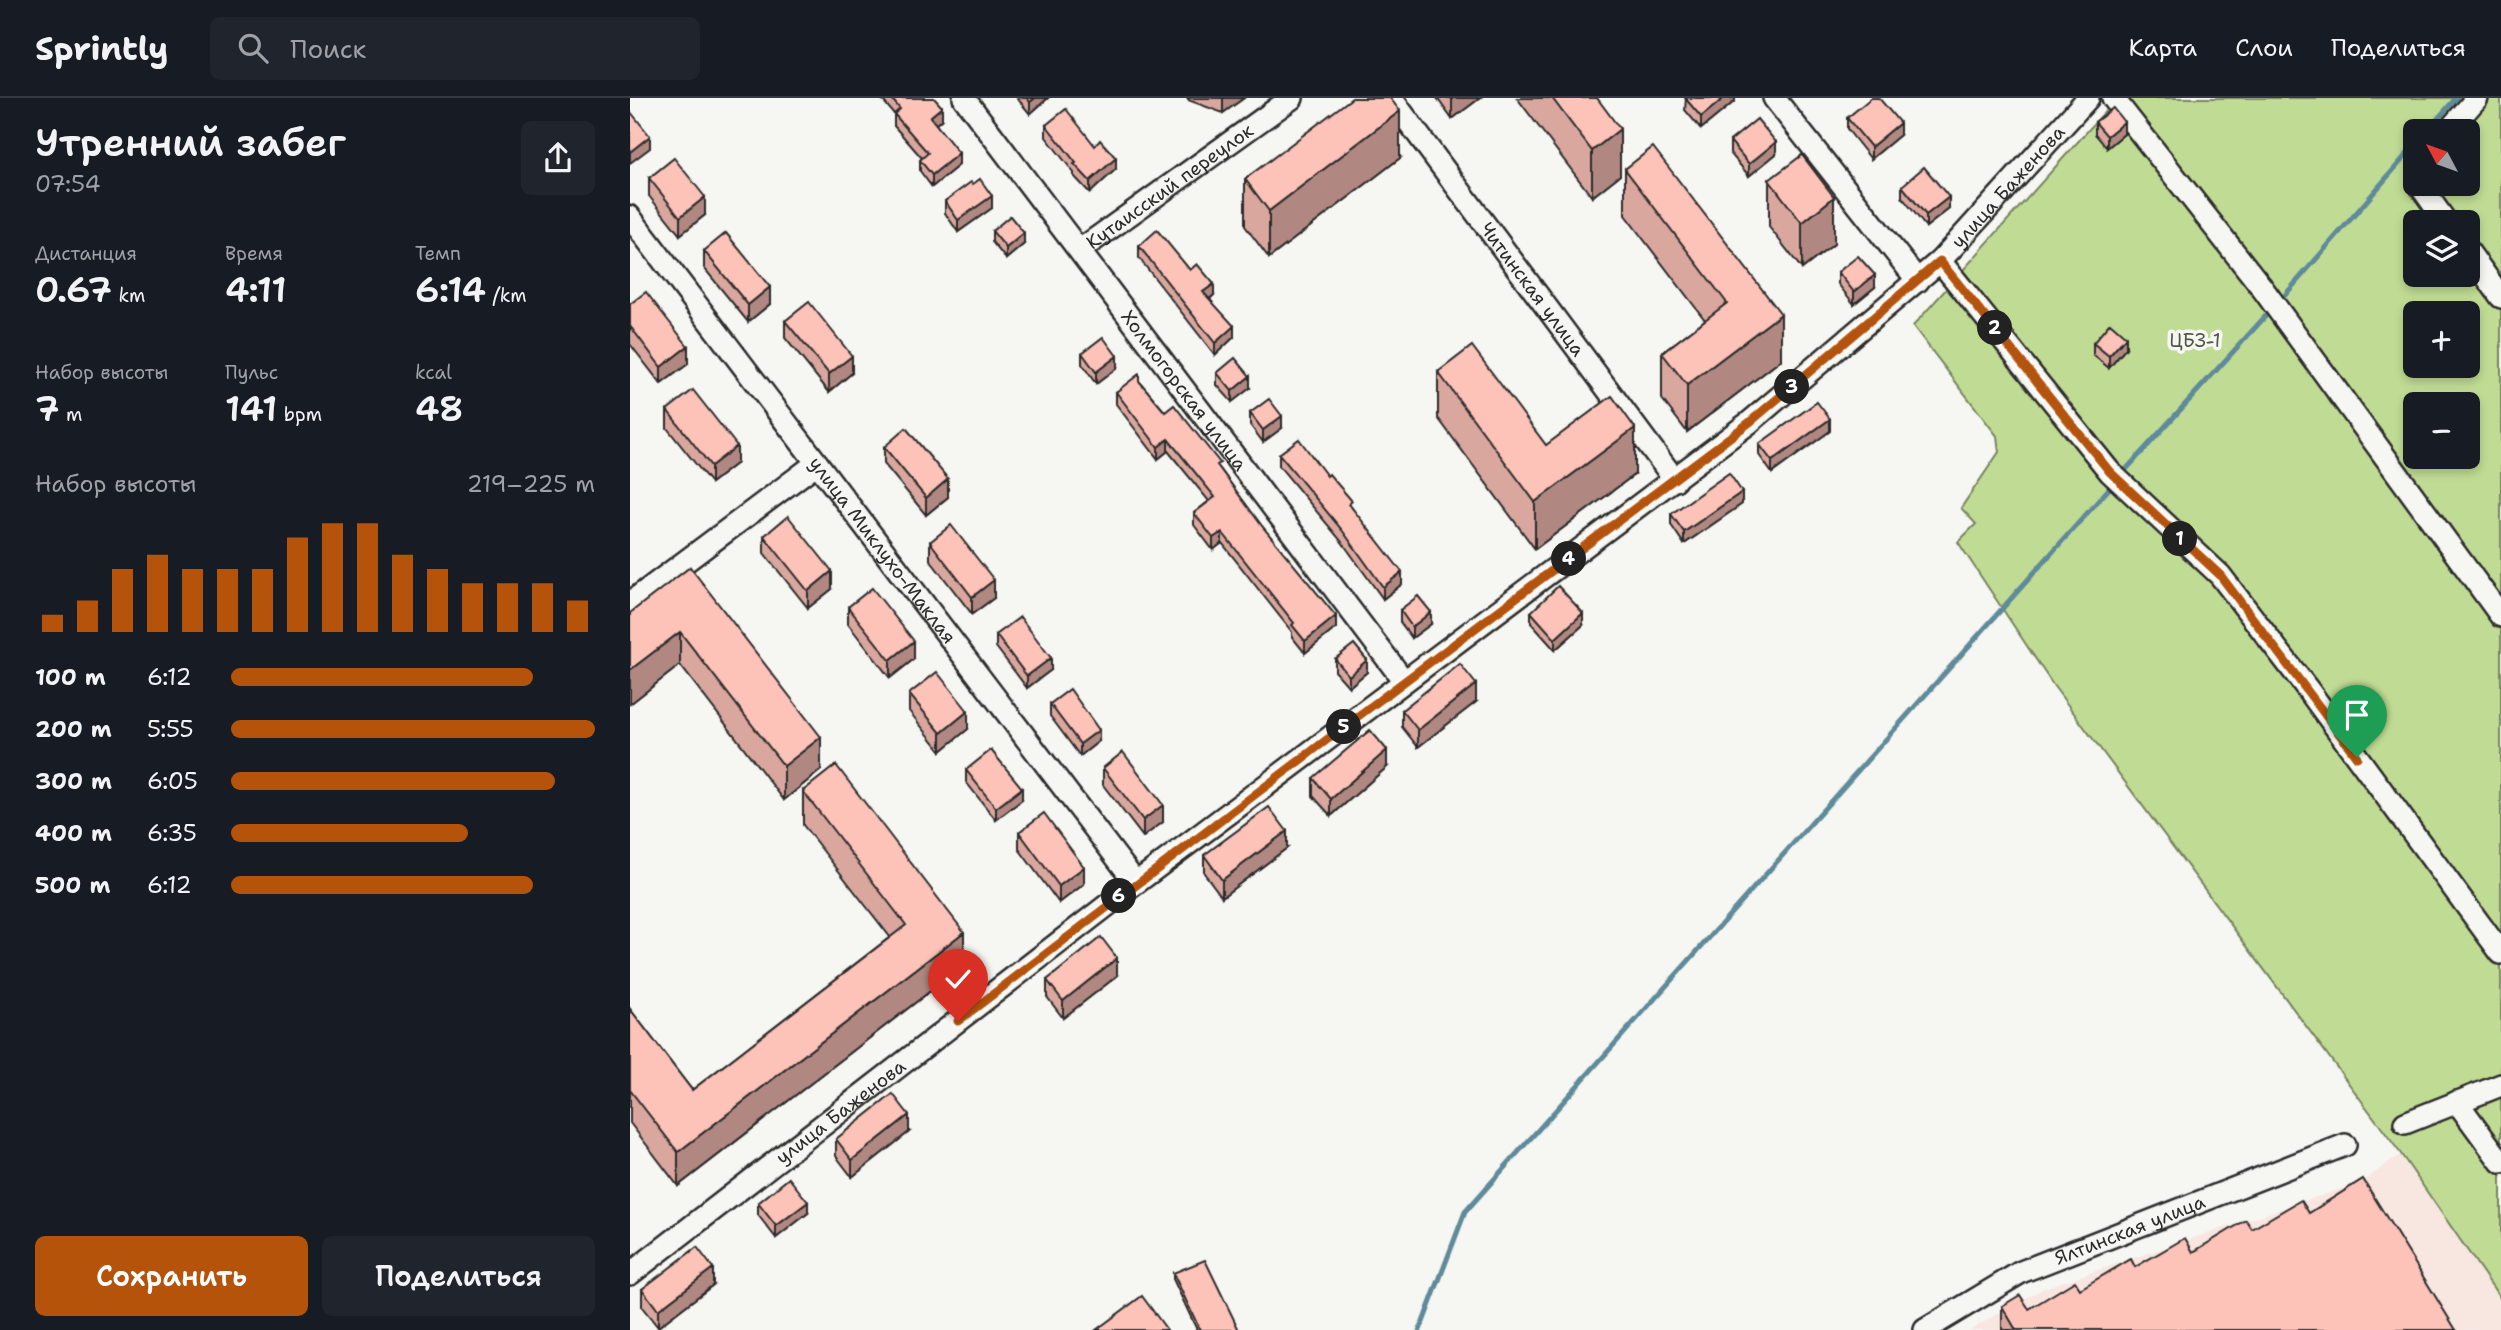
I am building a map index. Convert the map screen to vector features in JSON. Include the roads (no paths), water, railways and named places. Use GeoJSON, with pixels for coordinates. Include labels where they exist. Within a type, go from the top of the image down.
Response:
{"type":"FeatureCollection","features":[{"type":"Feature","properties":{"kind":"street","name":"Холмогорская улица"},"geometry":{"type":"LineString","coordinates":[[964,98],[1404,681]]}},
{"type":"Feature","properties":{"kind":"street","name":"Кутаисский переулок"},"geometry":{"type":"LineString","coordinates":[[1080,250],[1293,98]]}},
{"type":"Feature","properties":{"kind":"street","name":"Читинская улица"},"geometry":{"type":"LineString","coordinates":[[1391,98],[1675,480]]}},
{"type":"Feature","properties":{"kind":"street"},"geometry":{"type":"LineString","coordinates":[[1774,98],[1918,281]]}},
{"type":"Feature","properties":{"kind":"street","name":"улица Баженова"},"geometry":{"type":"LineString","coordinates":[[630,1274],[1136,883],[1750,422],[1940,261],[2088,98]]}},
{"type":"Feature","properties":{"kind":"street"},"geometry":{"type":"LineString","coordinates":[[2113,98],[2260,285],[2501,616]]}},
{"type":"Feature","properties":{"kind":"street"},"geometry":{"type":"LineString","coordinates":[[2459,119],[2477,98]]}},
{"type":"Feature","properties":{"kind":"street","name":"улица Миклухо-Маклая"},"geometry":{"type":"LineString","coordinates":[[630,217],[1136,883]]}},
{"type":"Feature","properties":{"kind":"street"},"geometry":{"type":"LineString","coordinates":[[1940,261],[2117,480],[2220,575],[2309,691],[2501,953]]}},
{"type":"Feature","properties":{"kind":"street"},"geometry":{"type":"LineString","coordinates":[[2480,268],[2501,297]]}},
{"type":"Feature","properties":{"kind":"street"},"geometry":{"type":"LineString","coordinates":[[630,603],[817,463]]}},
{"type":"Feature","properties":{"kind":"street"},"geometry":{"type":"LineString","coordinates":[[2405,1124],[2501,1085]]}},
{"type":"Feature","properties":{"kind":"street"},"geometry":{"type":"LineString","coordinates":[[2457,1102],[2501,1162]]}},
{"type":"Feature","properties":{"kind":"street","name":"Ялтинская улица"},"geometry":{"type":"LineString","coordinates":[[1925,1330],[2021,1272],[2345,1145]]}},
{"type":"Feature","properties":{"kind":"waterway"},"geometry":{"type":"LineString","coordinates":[[2438,119],[2456,98]]}},
{"type":"Feature","properties":{"kind":"waterway"},"geometry":{"type":"LineString","coordinates":[[2279,302],[2403,159]]}},
{"type":"Feature","properties":{"kind":"waterway"},"geometry":{"type":"LineString","coordinates":[[2121,475],[2272,309]]}},
{"type":"Feature","properties":{"kind":"waterway"},"geometry":{"type":"LineString","coordinates":[[1420,1330],[1465,1212],[2114,483]]}},
{"type":"Feature","properties":{"kind":"park label","name":"ЦБЗ-1"},"geometry":{"type":"Point","coordinates":[2195,340]}}]}
